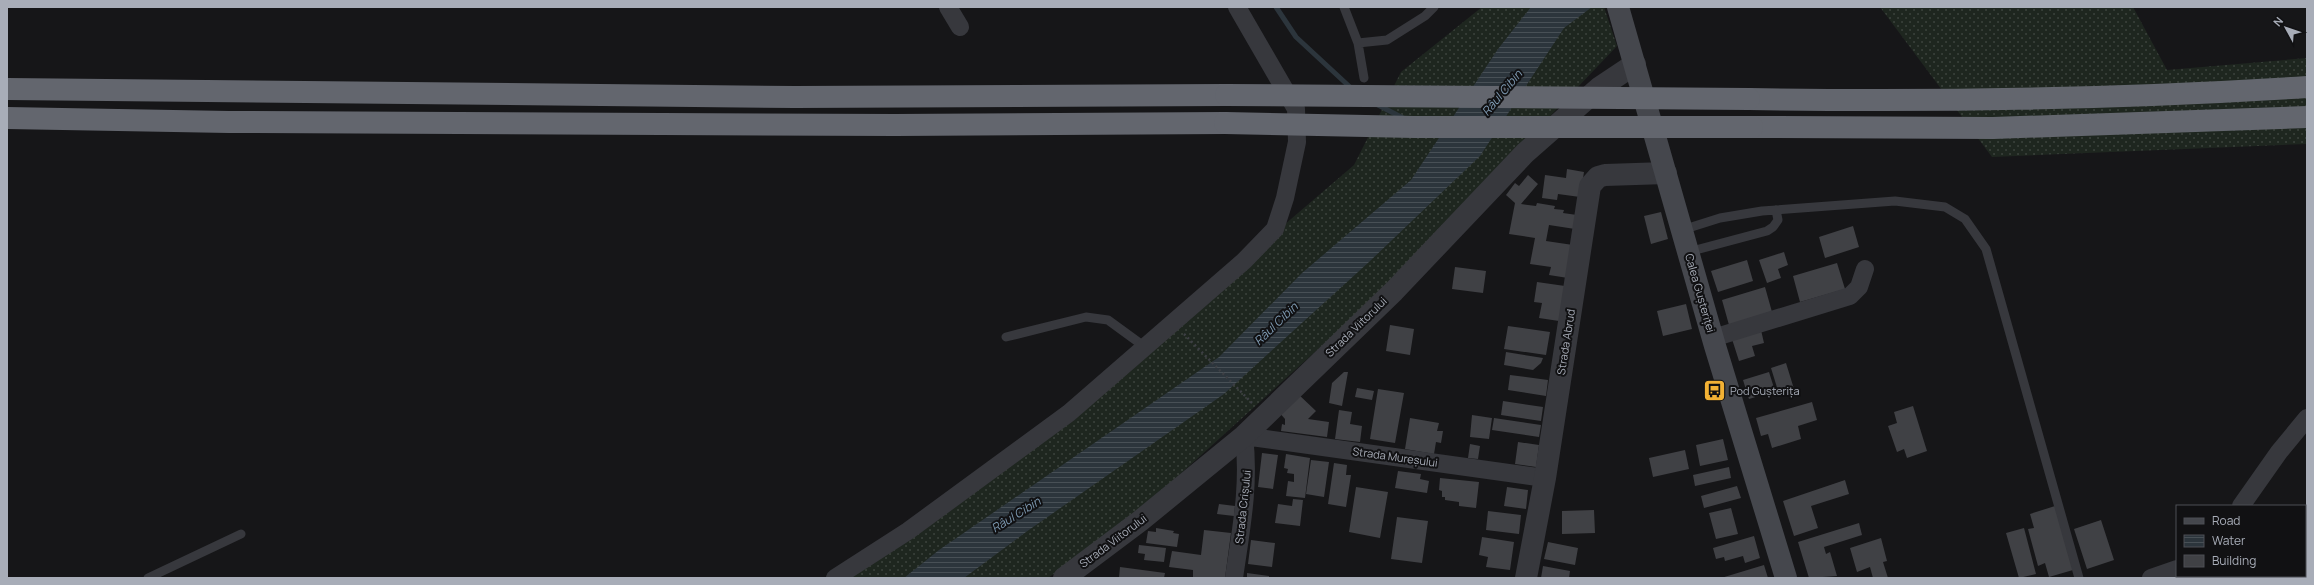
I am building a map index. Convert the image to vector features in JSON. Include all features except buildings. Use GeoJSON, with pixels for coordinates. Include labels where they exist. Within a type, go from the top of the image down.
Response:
{"type":"FeatureCollection","features":[{"type":"Feature","properties":{"kind":"highway"},"geometry":{"type":"LineString","coordinates":[[7,89],[795,97],[1226,95],[1975,100],[2117,96],[2307,87]]}},
{"type":"Feature","properties":{"kind":"highway"},"geometry":{"type":"LineString","coordinates":[[7,118],[229,122],[817,125],[1225,123],[1414,127],[1993,128],[2307,116]]}},
{"type":"Feature","properties":{"kind":"main road","name":"Calea Gușteriței"},"geometry":{"type":"LineString","coordinates":[[1618,7],[1713,338],[1786,578]]}},
{"type":"Feature","properties":{"kind":"street"},"geometry":{"type":"LineString","coordinates":[[948,7],[960,27]]}},
{"type":"Feature","properties":{"kind":"street"},"geometry":{"type":"LineString","coordinates":[[835,578],[908,531],[1069,413],[1244,261],[1275,229],[1285,198],[1297,142],[1296,109],[1237,7]]}},
{"type":"Feature","properties":{"kind":"street","name":"Strada Viitorului"},"geometry":{"type":"LineString","coordinates":[[1064,578],[1140,522],[1244,436],[1394,291],[1525,153],[1598,88],[1632,54]]}},
{"type":"Feature","properties":{"kind":"street","name":"Strada Abrud"},"geometry":{"type":"LineString","coordinates":[[1526,578],[1545,478],[1590,186],[1598,176],[1605,174],[1666,173]]}},
{"type":"Feature","properties":{"kind":"street"},"geometry":{"type":"LineString","coordinates":[[1713,338],[1850,296],[1859,287],[1865,269]]}},
{"type":"Feature","properties":{"kind":"street"},"geometry":{"type":"LineString","coordinates":[[2242,505],[2279,452],[2307,418]]}},
{"type":"Feature","properties":{"kind":"street","name":"Strada Mureșului"},"geometry":{"type":"LineString","coordinates":[[1244,436],[1545,478]]}},
{"type":"Feature","properties":{"kind":"street","name":"Strada Crișului"},"geometry":{"type":"LineString","coordinates":[[1234,578],[1247,487],[1248,466],[1244,436]]}},
{"type":"Feature","properties":{"kind":"street"},"geometry":{"type":"LineString","coordinates":[[2151,578],[2176,569]]}},
{"type":"Feature","properties":{"kind":"lane"},"geometry":{"type":"LineString","coordinates":[[1344,7],[1358,43],[1364,78]]}},
{"type":"Feature","properties":{"kind":"lane"},"geometry":{"type":"LineString","coordinates":[[1358,43],[1387,40],[1425,16],[1434,7]]}},
{"type":"Feature","properties":{"kind":"lane"},"geometry":{"type":"LineString","coordinates":[[1682,230],[1720,218],[1776,210],[1895,201],[1945,207],[1965,219],[1986,249],[2079,578]]}},
{"type":"Feature","properties":{"kind":"lane"},"geometry":{"type":"LineString","coordinates":[[1688,252],[1767,231],[1773,227],[1778,220],[1776,210]]}},
{"type":"Feature","properties":{"kind":"lane"},"geometry":{"type":"LineString","coordinates":[[1006,337],[1086,317],[1108,320],[1145,346]]}},
{"type":"Feature","properties":{"kind":"lane"},"geometry":{"type":"LineString","coordinates":[[148,578],[241,534]]}},
{"type":"Feature","properties":{"kind":"path"},"geometry":{"type":"LineString","coordinates":[[1184,334],[1253,404]]}},
{"type":"Feature","properties":{"kind":"shaded area"},"geometry":{"type":"Polygon","coordinates":[[[1482,7],[1604,7],[1617,46],[1390,284],[1124,525],[1048,578],[839,578],[1131,362],[1164,328],[1354,165],[1401,72],[1482,7]]]}},
{"type":"Feature","properties":{"kind":"shaded area"},"geometry":{"type":"Polygon","coordinates":[[[1880,7],[2133,7],[2167,70],[2307,58],[2307,144],[1992,157],[1880,7]]]}},
{"type":"Feature","properties":{"kind":"water","name":"Râul Cibin"},"geometry":{"type":"Polygon","coordinates":[[[1531,7],[1592,7],[1564,28],[1480,156],[1369,262],[1224,394],[1026,532],[964,578],[904,578],[939,550],[1219,357],[1302,273],[1411,180],[1498,49],[1531,7]]]}},
{"type":"Feature","properties":{"kind":"waterway"},"geometry":{"type":"LineString","coordinates":[[1276,7],[1296,37],[1351,88]]}},
{"type":"Feature","properties":{"kind":"waterway"},"geometry":{"type":"LineString","coordinates":[[1378,105],[1403,118]]}},
{"type":"Feature","properties":{"kind":"place","name":"Pod Gușterița"},"geometry":{"type":"Point","coordinates":[1714,391]}}]}
